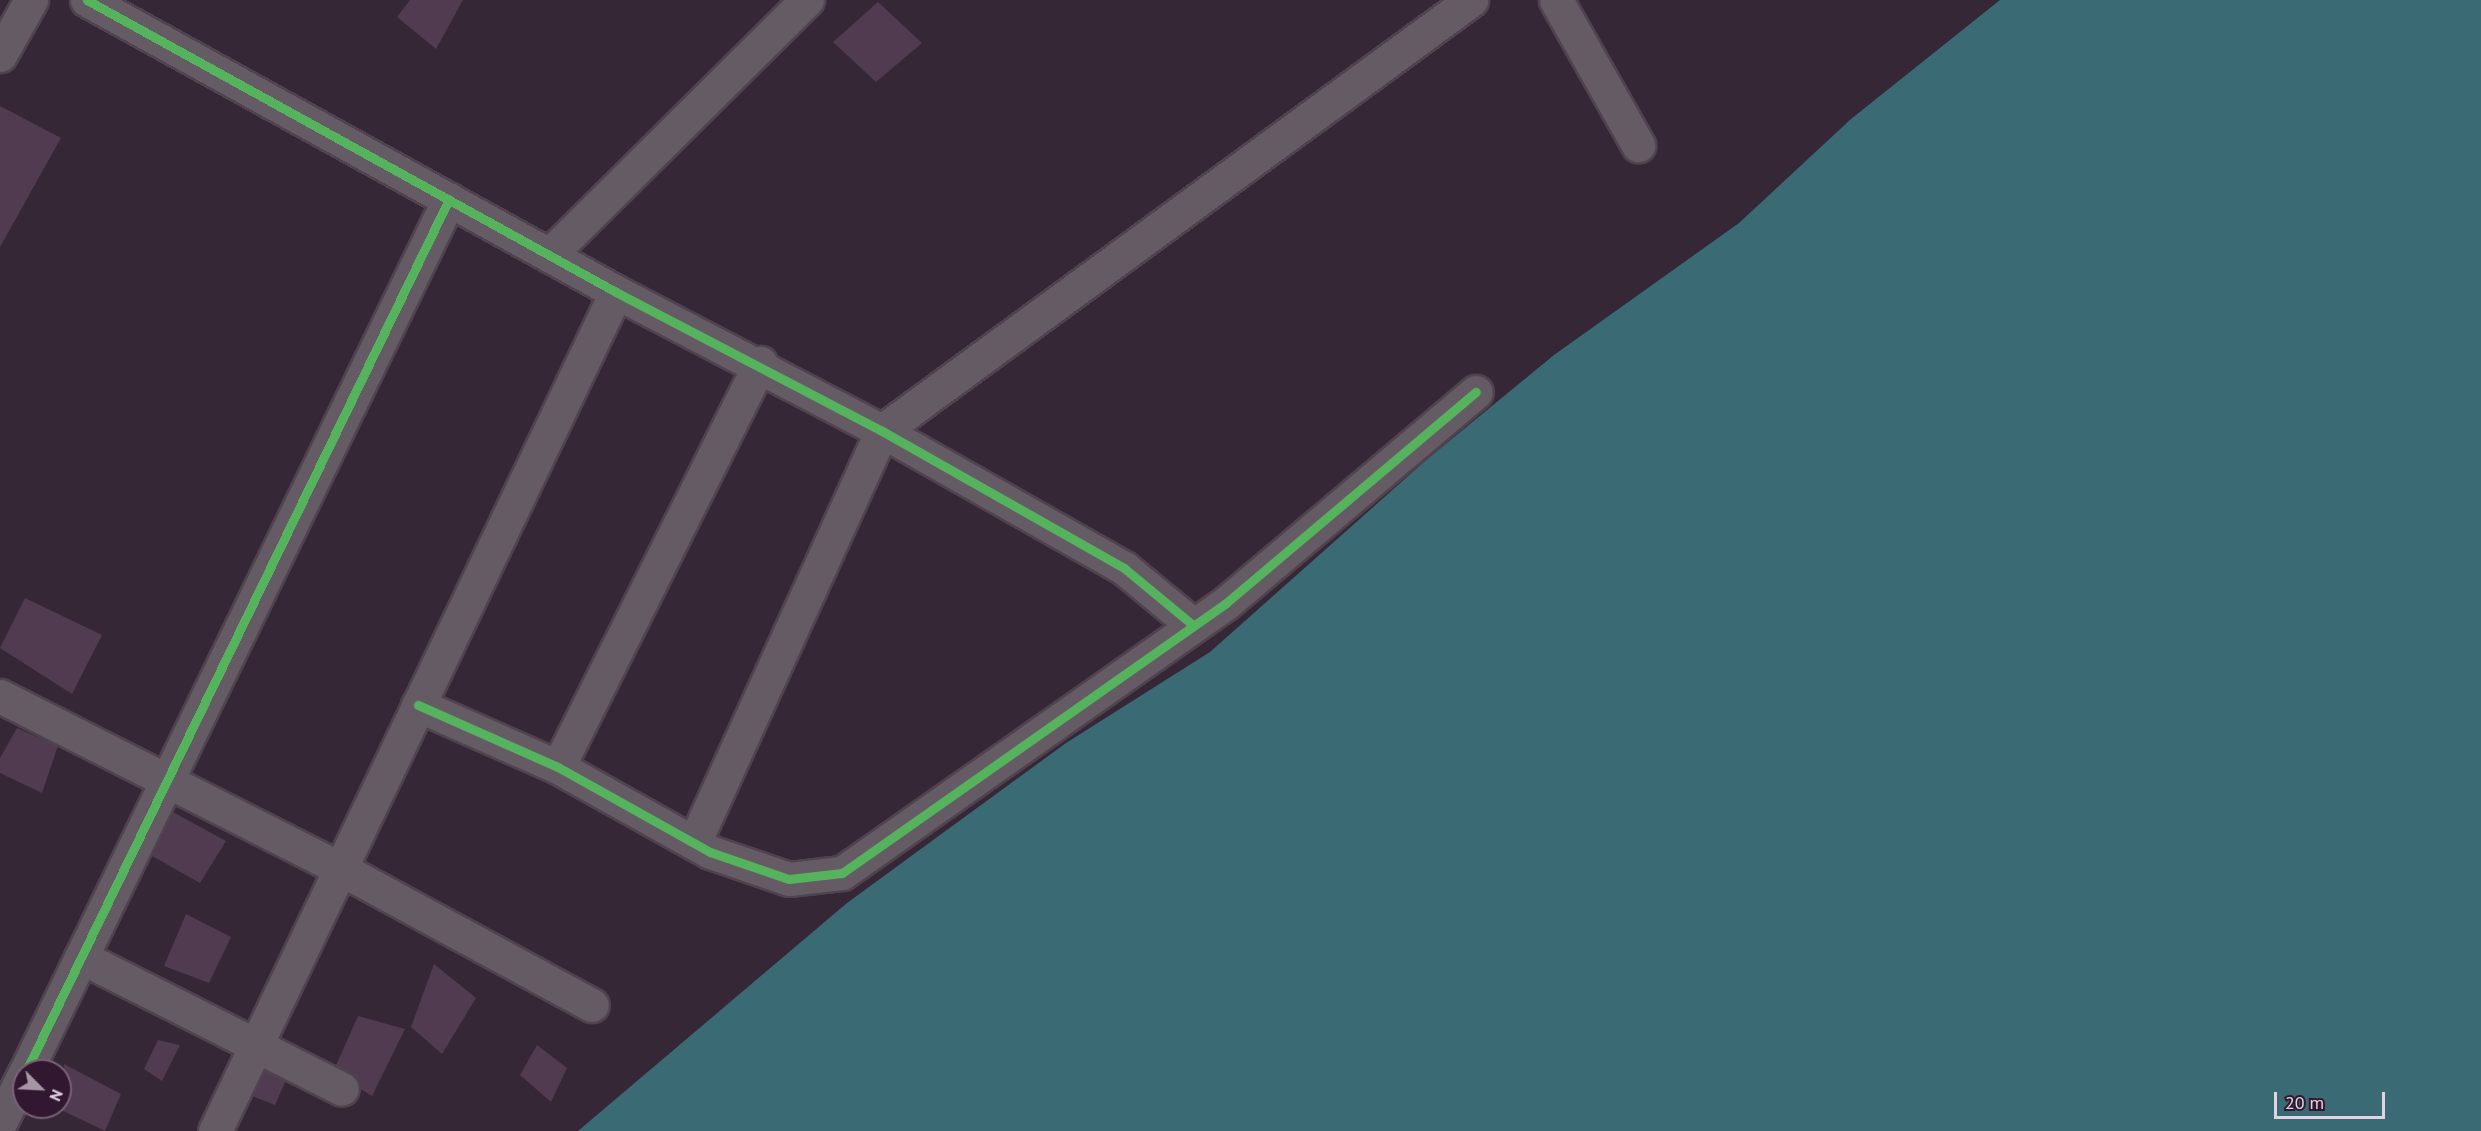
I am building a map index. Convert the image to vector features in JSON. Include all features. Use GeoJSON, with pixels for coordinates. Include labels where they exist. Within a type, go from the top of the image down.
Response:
{"type":"FeatureCollection","features":[{"type":"Feature","properties":{"kind":"street"},"geometry":{"type":"LineString","coordinates":[[0,55],[31,0]]}},
{"type":"Feature","properties":{"kind":"street"},"geometry":{"type":"LineString","coordinates":[[87,0],[616,292],[760,363],[882,430],[1124,568],[1193,625]]}},
{"type":"Feature","properties":{"kind":"street"},"geometry":{"type":"LineString","coordinates":[[549,255],[807,0]]}},
{"type":"Feature","properties":{"kind":"street"},"geometry":{"type":"LineString","coordinates":[[694,843],[882,430],[1471,0]]}},
{"type":"Feature","properties":{"kind":"street"},"geometry":{"type":"LineString","coordinates":[[1556,0],[1638,145]]}},
{"type":"Feature","properties":{"kind":"street"},"geometry":{"type":"LineString","coordinates":[[32,1059],[449,199]]}},
{"type":"Feature","properties":{"kind":"street"},"geometry":{"type":"LineString","coordinates":[[215,1131],[254,1045],[343,870],[417,705],[616,292]]}},
{"type":"Feature","properties":{"kind":"street"},"geometry":{"type":"LineString","coordinates":[[558,766],[760,363]]}},
{"type":"Feature","properties":{"kind":"street"},"geometry":{"type":"LineString","coordinates":[[417,705],[558,766],[694,843],[789,879],[842,873],[1226,603],[1476,392]]}},
{"type":"Feature","properties":{"kind":"street"},"geometry":{"type":"LineString","coordinates":[[0,696],[343,870],[592,1005]]}},
{"type":"Feature","properties":{"kind":"street"},"geometry":{"type":"LineString","coordinates":[[81,957],[342,1089]]}},
{"type":"Feature","properties":{"kind":"street"},"geometry":{"type":"LineString","coordinates":[[0,1123],[12,1099]]}},
{"type":"Feature","properties":{"kind":"water"},"geometry":{"type":"Polygon","coordinates":[[[2000,0],[2481,0],[2481,1131],[578,1131],[847,903],[1066,743],[1210,652],[1425,461],[1554,355],[1739,223],[1851,119],[2000,0]]]}},
{"type":"Feature","properties":{"kind":"building"},"geometry":{"type":"Polygon","coordinates":[[[410,0],[463,0],[436,49],[397,17],[410,0]]]}},
{"type":"Feature","properties":{"kind":"building"},"geometry":{"type":"Polygon","coordinates":[[[878,2],[922,43],[876,82],[833,42],[878,2]]]}},
{"type":"Feature","properties":{"kind":"building"},"geometry":{"type":"Polygon","coordinates":[[[0,106],[61,138],[0,247],[0,106]]]}},
{"type":"Feature","properties":{"kind":"building"},"geometry":{"type":"Polygon","coordinates":[[[25,598],[102,635],[72,694],[0,648],[25,598]]]}},
{"type":"Feature","properties":{"kind":"building"},"geometry":{"type":"Polygon","coordinates":[[[17,728],[58,746],[42,793],[0,773],[0,758],[17,728]]]}},
{"type":"Feature","properties":{"kind":"building"},"geometry":{"type":"Polygon","coordinates":[[[171,811],[226,841],[200,883],[152,856],[171,811]]]}},
{"type":"Feature","properties":{"kind":"building"},"geometry":{"type":"Polygon","coordinates":[[[186,914],[231,937],[209,983],[164,966],[186,914]]]}},
{"type":"Feature","properties":{"kind":"building"},"geometry":{"type":"Polygon","coordinates":[[[434,964],[476,998],[442,1054],[411,1027],[434,964]]]}},
{"type":"Feature","properties":{"kind":"building"},"geometry":{"type":"Polygon","coordinates":[[[358,1016],[405,1029],[372,1096],[333,1072],[358,1016]]]}},
{"type":"Feature","properties":{"kind":"building"},"geometry":{"type":"Polygon","coordinates":[[[158,1040],[180,1045],[162,1081],[144,1069],[158,1040]]]}},
{"type":"Feature","properties":{"kind":"building"},"geometry":{"type":"Polygon","coordinates":[[[537,1045],[567,1068],[551,1102],[520,1075],[537,1045]]]}},
{"type":"Feature","properties":{"kind":"building"},"geometry":{"type":"Polygon","coordinates":[[[266,1066],[286,1080],[275,1105],[252,1096],[266,1066]]]}},
{"type":"Feature","properties":{"kind":"building"},"geometry":{"type":"Polygon","coordinates":[[[72,1068],[121,1094],[105,1131],[72,1115],[72,1068]]]}},
{"type":"Feature","properties":{"kind":"cycle path"},"geometry":{"type":"LineString","coordinates":[[87,0],[616,292],[882,431],[1124,568],[1193,625]]}},
{"type":"Feature","properties":{"kind":"cycle path"},"geometry":{"type":"LineString","coordinates":[[32,1059],[449,199]]}},
{"type":"Feature","properties":{"kind":"cycle path"},"geometry":{"type":"LineString","coordinates":[[418,705],[558,767],[710,852],[789,879],[842,873],[1226,603],[1476,392]]}}]}
